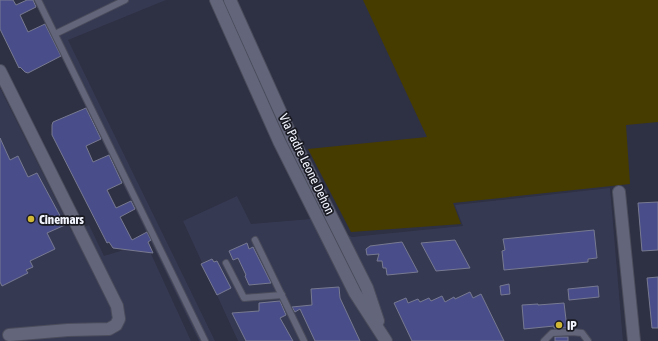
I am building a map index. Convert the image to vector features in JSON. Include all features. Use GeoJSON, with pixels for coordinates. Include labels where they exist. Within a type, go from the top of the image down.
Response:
{"type":"FeatureCollection","features":[{"type":"Feature","properties":{"kind":"street","name":"Via Padre Leone Dehon"},"geometry":{"type":"LineString","coordinates":[[216,0],[279,141],[355,293],[385,338]]}},
{"type":"Feature","properties":{"kind":"street","name":"Via Padre Leone Dehon"},"geometry":{"type":"LineString","coordinates":[[230,0],[293,140],[368,288],[385,338]]}},
{"type":"Feature","properties":{"kind":"street"},"geometry":{"type":"LineString","coordinates":[[0,71],[117,306],[119,319],[116,325],[109,329],[68,330],[9,335]]}},
{"type":"Feature","properties":{"kind":"street"},"geometry":{"type":"LineString","coordinates":[[619,192],[634,341]]}},
{"type":"Feature","properties":{"kind":"lane"},"geometry":{"type":"LineString","coordinates":[[38,0],[206,341]]}},
{"type":"Feature","properties":{"kind":"lane"},"geometry":{"type":"LineString","coordinates":[[55,34],[125,0]]}},
{"type":"Feature","properties":{"kind":"lane"},"geometry":{"type":"LineString","coordinates":[[255,240],[304,341]]}},
{"type":"Feature","properties":{"kind":"lane"},"geometry":{"type":"LineString","coordinates":[[226,263],[244,298],[282,295]]}},
{"type":"Feature","properties":{"kind":"lane"},"geometry":{"type":"LineString","coordinates":[[544,341],[552,333],[572,332],[582,334],[588,341]]}},
{"type":"Feature","properties":{"kind":"shaded area"},"geometry":{"type":"Polygon","coordinates":[[[34,0],[166,0],[68,40],[215,341],[199,341],[34,0]]]}},
{"type":"Feature","properties":{"kind":"shaded area"},"geometry":{"type":"Polygon","coordinates":[[[363,0],[658,0],[658,122],[626,125],[630,184],[453,203],[461,224],[351,232],[308,149],[427,137],[363,0]]]}},
{"type":"Feature","properties":{"kind":"shaded area"},"geometry":{"type":"Polygon","coordinates":[[[0,88],[72,232],[89,225],[104,256],[146,243],[191,341],[0,341],[0,88]]]}},
{"type":"Feature","properties":{"kind":"shaded area"},"geometry":{"type":"Polygon","coordinates":[[[610,188],[623,341],[238,341],[183,221],[237,196],[251,224],[311,219],[352,237],[463,226],[455,205],[610,188]]]}},
{"type":"Feature","properties":{"kind":"building"},"geometry":{"type":"Polygon","coordinates":[[[0,0],[13,0],[16,5],[27,0],[33,0],[36,7],[20,15],[28,32],[45,24],[61,56],[28,73],[20,67],[19,68],[0,29],[0,0]]]}},
{"type":"Feature","properties":{"kind":"building"},"geometry":{"type":"Polygon","coordinates":[[[86,108],[101,139],[86,146],[93,162],[109,155],[122,183],[107,190],[116,208],[131,201],[135,209],[120,217],[132,240],[147,232],[151,240],[148,242],[153,253],[113,248],[109,242],[107,243],[52,135],[53,122],[86,108]]]}},
{"type":"Feature","properties":{"kind":"building","name":"Cinemars"},"geometry":{"type":"Polygon","coordinates":[[[0,138],[10,160],[18,156],[28,177],[37,173],[65,225],[47,233],[55,249],[30,261],[33,267],[26,270],[28,273],[2,286],[0,282],[0,138]]]}},
{"type":"Feature","properties":{"kind":"building"},"geometry":{"type":"Polygon","coordinates":[[[658,202],[658,250],[642,251],[638,203],[658,202]]]}},
{"type":"Feature","properties":{"kind":"building"},"geometry":{"type":"Polygon","coordinates":[[[594,230],[597,258],[588,259],[588,262],[504,270],[502,251],[505,250],[503,239],[594,230]]]}},
{"type":"Feature","properties":{"kind":"building"},"geometry":{"type":"Polygon","coordinates":[[[455,240],[470,268],[436,271],[421,243],[455,240]]]}},
{"type":"Feature","properties":{"kind":"building"},"geometry":{"type":"Polygon","coordinates":[[[402,242],[418,272],[387,275],[386,268],[383,268],[382,261],[377,261],[379,254],[367,255],[366,249],[370,246],[402,242]]]}},
{"type":"Feature","properties":{"kind":"building"},"geometry":{"type":"Polygon","coordinates":[[[247,243],[249,249],[253,247],[271,283],[249,285],[238,258],[233,260],[229,251],[247,243]]]}},
{"type":"Feature","properties":{"kind":"building"},"geometry":{"type":"Polygon","coordinates":[[[212,259],[214,262],[217,261],[231,288],[217,295],[201,264],[212,259]]]}},
{"type":"Feature","properties":{"kind":"building"},"geometry":{"type":"Polygon","coordinates":[[[658,277],[658,328],[652,328],[647,278],[658,277]]]}},
{"type":"Feature","properties":{"kind":"building"},"geometry":{"type":"Polygon","coordinates":[[[509,284],[510,294],[501,295],[500,286],[509,284]]]}},
{"type":"Feature","properties":{"kind":"building"},"geometry":{"type":"Polygon","coordinates":[[[598,286],[599,297],[569,300],[568,289],[598,286]]]}},
{"type":"Feature","properties":{"kind":"building"},"geometry":{"type":"Polygon","coordinates":[[[339,287],[340,298],[360,341],[315,341],[300,309],[295,312],[292,307],[312,305],[311,289],[339,287]]]}},
{"type":"Feature","properties":{"kind":"building"},"geometry":{"type":"Polygon","coordinates":[[[470,292],[473,298],[481,294],[504,341],[412,341],[394,303],[406,298],[408,303],[418,299],[420,302],[429,298],[431,301],[442,296],[445,302],[454,297],[455,299],[470,292]]]}},
{"type":"Feature","properties":{"kind":"building"},"geometry":{"type":"Polygon","coordinates":[[[280,301],[286,315],[280,318],[293,341],[246,341],[232,313],[259,311],[259,303],[280,301]]]}},
{"type":"Feature","properties":{"kind":"building"},"geometry":{"type":"Polygon","coordinates":[[[564,303],[567,328],[554,328],[554,326],[524,329],[522,305],[564,303]]]}},
{"type":"Feature","properties":{"kind":"building"},"geometry":{"type":"Polygon","coordinates":[[[555,337],[568,337],[568,341],[555,341],[555,337]]]}},
{"type":"Feature","properties":{"kind":"place","name":"Cinemars"},"geometry":{"type":"Point","coordinates":[31,219]}},
{"type":"Feature","properties":{"kind":"place","name":"IP"},"geometry":{"type":"Point","coordinates":[559,325]}}]}
